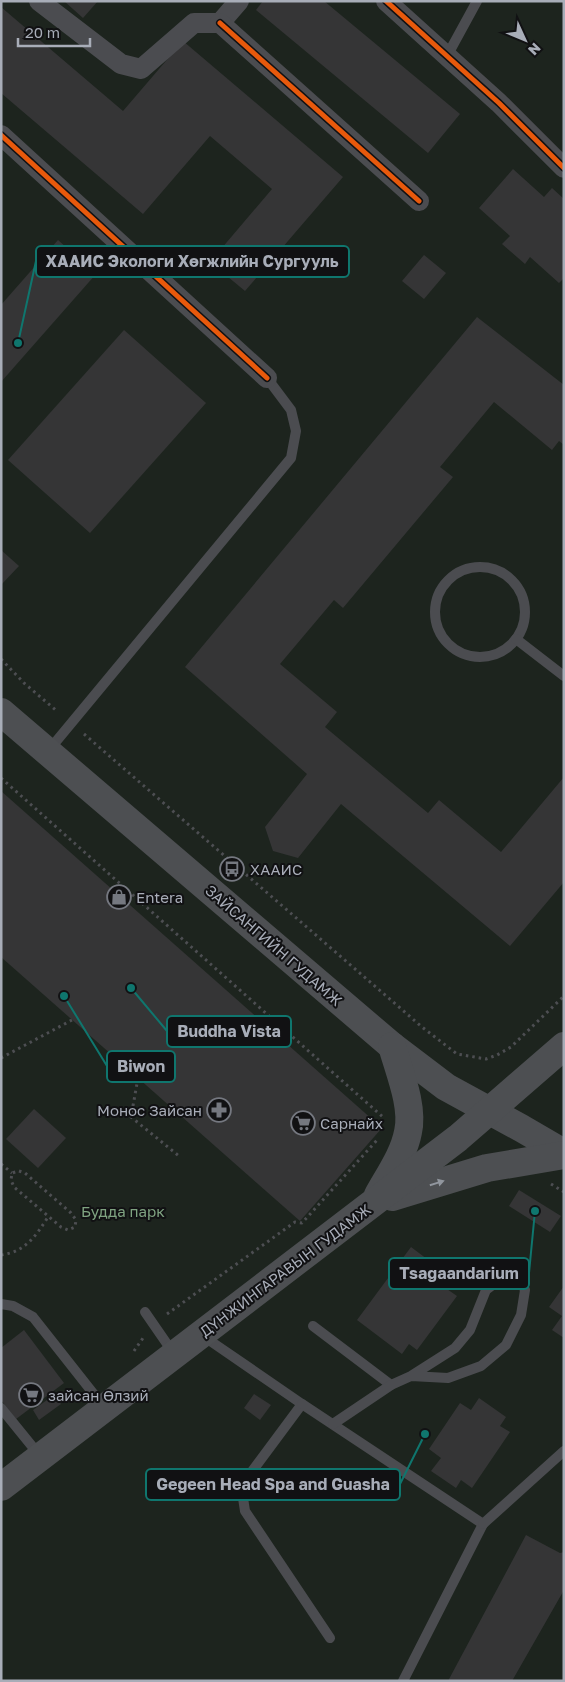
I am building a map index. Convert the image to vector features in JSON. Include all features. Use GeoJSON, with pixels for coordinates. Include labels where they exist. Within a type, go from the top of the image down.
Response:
{"type":"FeatureCollection","features":[{"type":"Feature","properties":{"kind":"main road","name":"ЗАЙСАНГИЙН ГУДАМЖ"},"geometry":{"type":"LineString","coordinates":[[1,712],[392,1046],[446,1087],[564,1154]]}},
{"type":"Feature","properties":{"kind":"main road"},"geometry":{"type":"LineString","coordinates":[[374,1202],[400,1155],[408,1132],[407,1101],[392,1046]]}},
{"type":"Feature","properties":{"kind":"main road","name":"ДҮНЖИНГАРАВЫН ГУДАМЖ"},"geometry":{"type":"LineString","coordinates":[[1,1487],[458,1138],[564,1046]]}},
{"type":"Feature","properties":{"kind":"main road"},"geometry":{"type":"LineString","coordinates":[[374,1202],[487,1168],[564,1154]]}},
{"type":"Feature","properties":{"kind":"street"},"geometry":{"type":"LineString","coordinates":[[39,1],[121,64],[141,69],[194,23],[220,23],[418,201]]}},
{"type":"Feature","properties":{"kind":"street"},"geometry":{"type":"LineString","coordinates":[[220,23],[239,1]]}},
{"type":"Feature","properties":{"kind":"street"},"geometry":{"type":"LineString","coordinates":[[386,1],[407,9],[447,56],[499,103],[564,168]]}},
{"type":"Feature","properties":{"kind":"street"},"geometry":{"type":"LineString","coordinates":[[1,135],[267,378]]}},
{"type":"Feature","properties":{"kind":"lane"},"geometry":{"type":"LineString","coordinates":[[447,56],[477,1]]}},
{"type":"Feature","properties":{"kind":"lane"},"geometry":{"type":"LineString","coordinates":[[48,751],[291,458],[296,431],[291,410],[267,378]]}},
{"type":"Feature","properties":{"kind":"lane"},"geometry":{"type":"LineString","coordinates":[[482,566],[498,570],[511,578],[523,596],[526,611],[523,627],[516,639],[505,650],[485,657],[469,656],[454,650],[442,637],[436,623],[435,606],[440,591],[448,579],[462,570],[482,566]]}},
{"type":"Feature","properties":{"kind":"lane"},"geometry":{"type":"LineString","coordinates":[[516,639],[564,676]]}},
{"type":"Feature","properties":{"kind":"lane"},"geometry":{"type":"LineString","coordinates":[[333,1424],[391,1385],[411,1376],[455,1348],[470,1330],[486,1290],[504,1277],[518,1278],[525,1290],[521,1315],[506,1345],[481,1366],[448,1378],[411,1376]]}},
{"type":"Feature","properties":{"kind":"lane"},"geometry":{"type":"LineString","coordinates":[[1,1304],[14,1306],[33,1317],[105,1407]]}},
{"type":"Feature","properties":{"kind":"lane"},"geometry":{"type":"LineString","coordinates":[[146,1312],[175,1355]]}},
{"type":"Feature","properties":{"kind":"lane"},"geometry":{"type":"LineString","coordinates":[[313,1326],[391,1385]]}},
{"type":"Feature","properties":{"kind":"lane"},"geometry":{"type":"LineString","coordinates":[[201,1335],[483,1524]]}},
{"type":"Feature","properties":{"kind":"lane"},"geometry":{"type":"LineString","coordinates":[[302,1404],[253,1470],[243,1498],[245,1511],[330,1638]]}},
{"type":"Feature","properties":{"kind":"lane"},"geometry":{"type":"LineString","coordinates":[[1,1408],[40,1456]]}},
{"type":"Feature","properties":{"kind":"lane"},"geometry":{"type":"LineString","coordinates":[[403,1681],[483,1524],[564,1451]]}},
{"type":"Feature","properties":{"kind":"path"},"geometry":{"type":"LineString","coordinates":[[1,659],[24,683],[422,1027],[457,1054],[486,1059],[497,1056],[511,1047],[564,996]]}},
{"type":"Feature","properties":{"kind":"path"},"geometry":{"type":"LineString","coordinates":[[1,778],[388,1121]]}},
{"type":"Feature","properties":{"kind":"path"},"geometry":{"type":"LineString","coordinates":[[1,1058],[72,1020]]}},
{"type":"Feature","properties":{"kind":"path"},"geometry":{"type":"LineString","coordinates":[[138,1078],[130,1117],[178,1156]]}},
{"type":"Feature","properties":{"kind":"path"},"geometry":{"type":"LineString","coordinates":[[128,1357],[154,1324],[294,1222],[302,1223],[381,1135]]}},
{"type":"Feature","properties":{"kind":"path"},"geometry":{"type":"LineString","coordinates":[[1,1164],[12,1173]]}},
{"type":"Feature","properties":{"kind":"path"},"geometry":{"type":"LineString","coordinates":[[19,1171],[25,1173],[58,1201],[76,1220],[75,1227],[68,1230],[48,1217],[14,1187],[11,1180],[12,1173],[19,1171]]}},
{"type":"Feature","properties":{"kind":"path"},"geometry":{"type":"LineString","coordinates":[[545,1181],[564,1192]]}},
{"type":"Feature","properties":{"kind":"path"},"geometry":{"type":"LineString","coordinates":[[1,1255],[16,1252],[26,1244],[38,1232],[48,1217]]}},
{"type":"Feature","properties":{"kind":"green space","name":"Будда парк"},"geometry":{"type":"Polygon","coordinates":[[[1,1],[564,1],[564,1681],[1,1681],[1,1]]]}},
{"type":"Feature","properties":{"kind":"building"},"geometry":{"type":"Polygon","coordinates":[[[64,1],[98,1],[83,18],[64,1]]]}},
{"type":"Feature","properties":{"kind":"building"},"geometry":{"type":"Polygon","coordinates":[[[263,1],[324,1],[460,114],[428,153],[256,10],[263,1]]]}},
{"type":"Feature","properties":{"kind":"building"},"geometry":{"type":"Polygon","coordinates":[[[1,7],[123,111],[183,41],[343,177],[245,291],[210,262],[272,189],[210,136],[143,214],[1,93],[1,7]]]}},
{"type":"Feature","properties":{"kind":"building"},"geometry":{"type":"Polygon","coordinates":[[[513,169],[544,197],[552,188],[564,199],[564,278],[559,283],[530,257],[525,264],[502,244],[510,236],[479,208],[513,169]]]}},
{"type":"Feature","properties":{"kind":"building"},"geometry":{"type":"Polygon","coordinates":[[[58,240],[96,274],[1,382],[1,305],[58,240]]]}},
{"type":"Feature","properties":{"kind":"building"},"geometry":{"type":"Polygon","coordinates":[[[424,255],[446,273],[424,299],[402,281],[424,255]]]}},
{"type":"Feature","properties":{"kind":"building"},"geometry":{"type":"Polygon","coordinates":[[[477,317],[564,385],[564,445],[559,441],[552,450],[494,402],[440,467],[453,477],[343,608],[334,600],[280,664],[337,712],[325,727],[428,813],[439,800],[501,852],[564,777],[564,882],[510,946],[341,804],[298,858],[273,851],[265,827],[307,774],[185,667],[477,317]]]}},
{"type":"Feature","properties":{"kind":"building"},"geometry":{"type":"Polygon","coordinates":[[[124,330],[206,403],[90,533],[8,460],[124,330]]]}},
{"type":"Feature","properties":{"kind":"building"},"geometry":{"type":"Polygon","coordinates":[[[1,550],[19,566],[1,585],[1,550]]]}},
{"type":"Feature","properties":{"kind":"building"},"geometry":{"type":"Polygon","coordinates":[[[1,791],[382,1128],[300,1221],[1,957],[1,791]]]}},
{"type":"Feature","properties":{"kind":"building"},"geometry":{"type":"Polygon","coordinates":[[[34,1109],[66,1138],[38,1168],[6,1139],[34,1109]]]}},
{"type":"Feature","properties":{"kind":"building"},"geometry":{"type":"Polygon","coordinates":[[[519,1190],[561,1216],[550,1232],[509,1206],[519,1190]]]}},
{"type":"Feature","properties":{"kind":"building"},"geometry":{"type":"Polygon","coordinates":[[[411,1247],[451,1277],[444,1287],[457,1296],[417,1350],[409,1344],[402,1354],[357,1320],[411,1247]]]}},
{"type":"Feature","properties":{"kind":"building"},"geometry":{"type":"Polygon","coordinates":[[[564,1286],[564,1338],[552,1330],[562,1316],[549,1307],[564,1286]]]}},
{"type":"Feature","properties":{"kind":"building"},"geometry":{"type":"Polygon","coordinates":[[[24,1330],[64,1383],[16,1419],[1,1400],[1,1348],[24,1330]]]}},
{"type":"Feature","properties":{"kind":"building"},"geometry":{"type":"Polygon","coordinates":[[[254,1394],[271,1405],[260,1420],[244,1408],[254,1394]]]}},
{"type":"Feature","properties":{"kind":"building"},"geometry":{"type":"Polygon","coordinates":[[[54,1395],[61,1404],[39,1420],[33,1410],[54,1395]]]}},
{"type":"Feature","properties":{"kind":"building"},"geometry":{"type":"Polygon","coordinates":[[[479,1398],[506,1417],[500,1426],[510,1432],[472,1488],[461,1480],[456,1488],[431,1471],[441,1458],[429,1449],[460,1403],[471,1410],[479,1398]]]}},
{"type":"Feature","properties":{"kind":"building"},"geometry":{"type":"Polygon","coordinates":[[[526,1535],[560,1553],[564,1552],[564,1590],[512,1681],[448,1681],[526,1535]]]}},
{"type":"Feature","properties":{"kind":"cycle path"},"geometry":{"type":"LineString","coordinates":[[386,1],[499,103],[564,168]]}},
{"type":"Feature","properties":{"kind":"cycle path"},"geometry":{"type":"LineString","coordinates":[[220,23],[419,201]]}},
{"type":"Feature","properties":{"kind":"cycle path"},"geometry":{"type":"LineString","coordinates":[[1,135],[267,378]]}},
{"type":"Feature","properties":{"kind":"place","name":"ХААИС Экологи Хөгжлийн Сургууль"},"geometry":{"type":"Point","coordinates":[18,343]}},
{"type":"Feature","properties":{"kind":"place","name":"ХААИС"},"geometry":{"type":"Point","coordinates":[232,869]}},
{"type":"Feature","properties":{"kind":"place","name":"Entera"},"geometry":{"type":"Point","coordinates":[119,897]}},
{"type":"Feature","properties":{"kind":"place","name":"Buddha Vista"},"geometry":{"type":"Point","coordinates":[131,988]}},
{"type":"Feature","properties":{"kind":"place","name":"Biwon"},"geometry":{"type":"Point","coordinates":[64,996]}},
{"type":"Feature","properties":{"kind":"place","name":"Монос Зайсан"},"geometry":{"type":"Point","coordinates":[219,1110]}},
{"type":"Feature","properties":{"kind":"place","name":"Сарнайх"},"geometry":{"type":"Point","coordinates":[303,1123]}},
{"type":"Feature","properties":{"kind":"place","name":"Tsagaandarium"},"geometry":{"type":"Point","coordinates":[535,1211]}},
{"type":"Feature","properties":{"kind":"place","name":"зайсан Өлзий"},"geometry":{"type":"Point","coordinates":[31,1395]}},
{"type":"Feature","properties":{"kind":"place","name":"Gegeen Head Spa and Guasha"},"geometry":{"type":"Point","coordinates":[425,1434]}}]}
